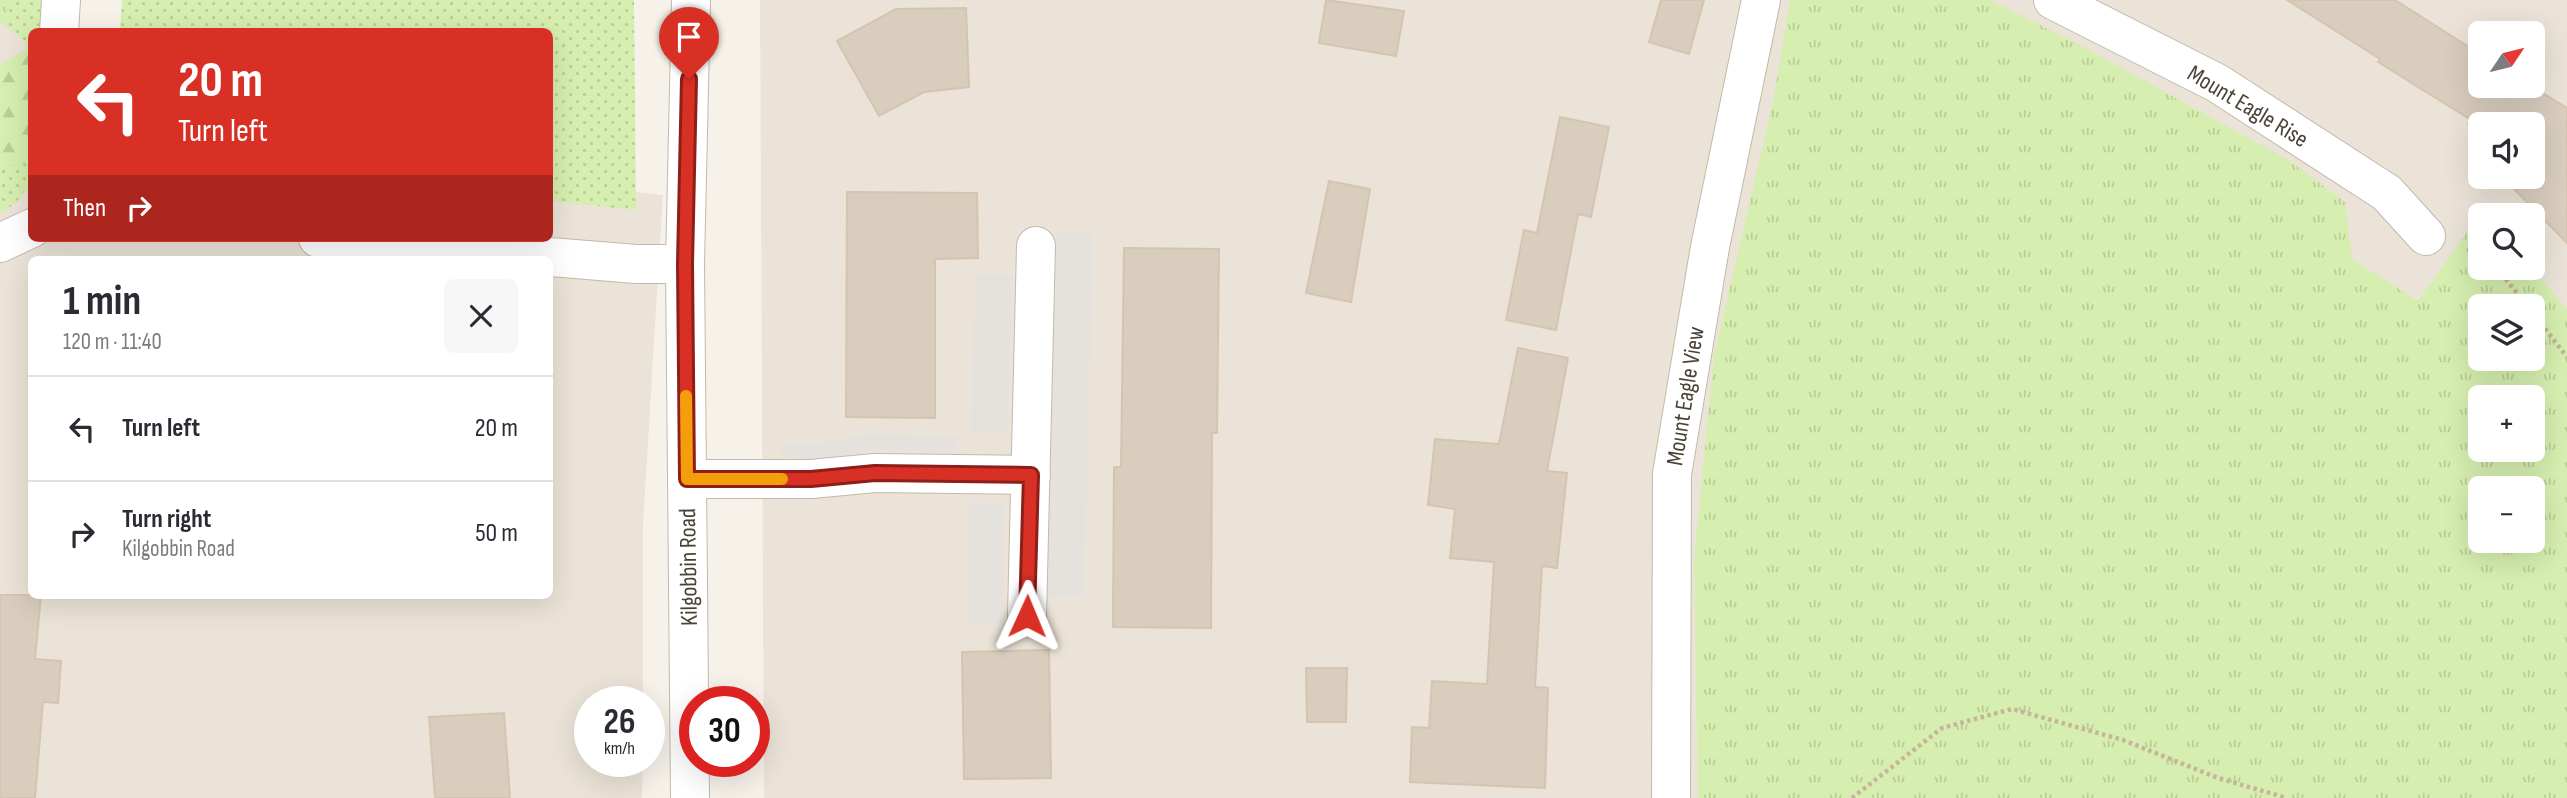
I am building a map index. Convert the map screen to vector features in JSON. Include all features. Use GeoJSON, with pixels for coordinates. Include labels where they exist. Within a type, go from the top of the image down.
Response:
{"type":"FeatureCollection","features":[{"type":"Feature","properties":{"kind":"street"},"geometry":{"type":"LineString","coordinates":[[59,28],[61,0]]}},
{"type":"Feature","properties":{"kind":"street","name":"Kilgobbin Road"},"geometry":{"type":"LineString","coordinates":[[690,798],[685,264],[691,0]]}},
{"type":"Feature","properties":{"kind":"street","name":"Mount Eagle View"},"geometry":{"type":"LineString","coordinates":[[1671,798],[1672,474],[1710,247],[1761,0]]}},
{"type":"Feature","properties":{"kind":"street","name":"Mount Eagle Rise"},"geometry":{"type":"LineString","coordinates":[[2053,0],[2217,83],[2387,193],[2426,236]]}},
{"type":"Feature","properties":{"kind":"street"},"geometry":{"type":"LineString","coordinates":[[0,243],[28,230]]}},
{"type":"Feature","properties":{"kind":"street"},"geometry":{"type":"LineString","coordinates":[[366,242],[538,256]]}},
{"type":"Feature","properties":{"kind":"street"},"geometry":{"type":"LineString","coordinates":[[1027,616],[1036,246]]}},
{"type":"Feature","properties":{"kind":"street"},"geometry":{"type":"LineString","coordinates":[[553,257],[636,264],[685,264]]}},
{"type":"Feature","properties":{"kind":"street"},"geometry":{"type":"LineString","coordinates":[[687,479],[811,479],[875,473],[1031,475]]}},
{"type":"Feature","properties":{"kind":"path"},"geometry":{"type":"LineString","coordinates":[[2506,280],[2518,294]]}},
{"type":"Feature","properties":{"kind":"path"},"geometry":{"type":"LineString","coordinates":[[2545,329],[2567,357]]}},
{"type":"Feature","properties":{"kind":"path"},"geometry":{"type":"LineString","coordinates":[[1853,798],[1942,728],[2012,709],[2123,740],[2218,778],[2287,798]]}},
{"type":"Feature","properties":{"kind":"shaded area"},"geometry":{"type":"Polygon","coordinates":[[[0,0],[8,0],[8,28],[25,41],[28,242],[553,242],[553,182],[663,195],[643,524],[643,686],[574,686],[574,777],[643,777],[642,798],[0,798],[0,0]]]}},
{"type":"Feature","properties":{"kind":"shaded area"},"geometry":{"type":"Polygon","coordinates":[[[760,0],[2567,0],[2567,798],[764,798],[764,777],[770,777],[770,686],[763,686],[760,0]]]}},
{"type":"Feature","properties":{"kind":"shaded area"},"geometry":{"type":"Polygon","coordinates":[[[1057,232],[1093,234],[1084,597],[1047,596],[1057,232]]]}},
{"type":"Feature","properties":{"kind":"shaded area"},"geometry":{"type":"Polygon","coordinates":[[[976,274],[1013,275],[1008,433],[970,432],[976,274]]]}},
{"type":"Feature","properties":{"kind":"shaded area"},"geometry":{"type":"Polygon","coordinates":[[[864,434],[958,436],[956,453],[865,450],[825,459],[782,458],[782,443],[823,443],[864,434]]]}},
{"type":"Feature","properties":{"kind":"shaded area"},"geometry":{"type":"Polygon","coordinates":[[[969,502],[1004,503],[1003,624],[968,624],[969,502]]]}},
{"type":"Feature","properties":{"kind":"green space"},"geometry":{"type":"Polygon","coordinates":[[[0,0],[8,0],[8,28],[0,21],[0,0]]]}},
{"type":"Feature","properties":{"kind":"green space"},"geometry":{"type":"Polygon","coordinates":[[[8,0],[45,0],[44,28],[28,28],[28,184],[19,199],[0,213],[0,138],[27,143],[25,42],[8,28],[8,0]]]}},
{"type":"Feature","properties":{"kind":"green space"},"geometry":{"type":"Polygon","coordinates":[[[122,0],[634,0],[636,210],[553,201],[553,28],[120,28],[122,0]]]}},
{"type":"Feature","properties":{"kind":"green space"},"geometry":{"type":"Polygon","coordinates":[[[1790,0],[1990,0],[2080,45],[2290,161],[2345,202],[2352,259],[2418,301],[2468,231],[2468,280],[2542,280],[2567,309],[2567,798],[1698,798],[1694,561],[1714,356],[1773,102],[1790,0]]]}},
{"type":"Feature","properties":{"kind":"green space"},"geometry":{"type":"Polygon","coordinates":[[[28,48],[28,151],[9,167],[0,165],[0,65],[28,48]]]}},
{"type":"Feature","properties":{"kind":"building"},"geometry":{"type":"Polygon","coordinates":[[[1326,0],[1404,11],[1396,56],[1319,43],[1326,0]]]}},
{"type":"Feature","properties":{"kind":"building"},"geometry":{"type":"Polygon","coordinates":[[[1661,0],[1704,0],[1689,54],[1649,42],[1661,0]]]}},
{"type":"Feature","properties":{"kind":"building"},"geometry":{"type":"Polygon","coordinates":[[[2287,0],[2395,0],[2468,46],[2468,98],[2545,98],[2545,95],[2567,108],[2567,243],[2545,221],[2545,203],[2528,203],[2514,189],[2545,189],[2545,112],[2468,112],[2468,118],[2378,62],[2380,59],[2287,0]]]}},
{"type":"Feature","properties":{"kind":"building"},"geometry":{"type":"Polygon","coordinates":[[[966,8],[969,87],[924,92],[879,116],[837,41],[896,9],[966,8]]]}},
{"type":"Feature","properties":{"kind":"building"},"geometry":{"type":"Polygon","coordinates":[[[1560,117],[1609,127],[1591,217],[1578,214],[1556,330],[1506,320],[1524,230],[1537,233],[1560,117]]]}},
{"type":"Feature","properties":{"kind":"building"},"geometry":{"type":"Polygon","coordinates":[[[1329,181],[1370,189],[1351,302],[1306,293],[1329,181]]]}},
{"type":"Feature","properties":{"kind":"building"},"geometry":{"type":"Polygon","coordinates":[[[847,192],[977,193],[978,258],[935,259],[935,418],[846,417],[847,192]]]}},
{"type":"Feature","properties":{"kind":"building"},"geometry":{"type":"Polygon","coordinates":[[[1124,248],[1219,249],[1217,433],[1212,433],[1211,628],[1113,627],[1114,467],[1121,467],[1124,248]]]}},
{"type":"Feature","properties":{"kind":"building"},"geometry":{"type":"Polygon","coordinates":[[[1518,348],[1568,358],[1547,471],[1567,473],[1557,568],[1542,566],[1535,687],[1548,688],[1545,788],[1410,782],[1412,727],[1429,728],[1432,681],[1487,684],[1494,562],[1450,558],[1455,509],[1428,505],[1435,439],[1499,444],[1518,348]]]}},
{"type":"Feature","properties":{"kind":"building"},"geometry":{"type":"Polygon","coordinates":[[[0,595],[28,595],[28,599],[41,599],[35,659],[61,661],[58,703],[43,702],[35,798],[0,798],[0,595]]]}},
{"type":"Feature","properties":{"kind":"building"},"geometry":{"type":"Polygon","coordinates":[[[1049,650],[1051,778],[964,779],[962,652],[1049,650]]]}},
{"type":"Feature","properties":{"kind":"building"},"geometry":{"type":"Polygon","coordinates":[[[1306,668],[1347,668],[1346,722],[1307,722],[1306,668]]]}},
{"type":"Feature","properties":{"kind":"building"},"geometry":{"type":"Polygon","coordinates":[[[504,713],[510,798],[435,798],[429,717],[504,713]]]}},
{"type":"Feature","properties":{"kind":"slow traffic"},"geometry":{"type":"LineString","coordinates":[[686,396],[687,479],[782,479]]}},
{"type":"Feature","properties":{"kind":"route"},"geometry":{"type":"LineString","coordinates":[[689,79],[685,264],[687,479],[811,479],[875,473],[1031,475],[1027,616]]}}]}
